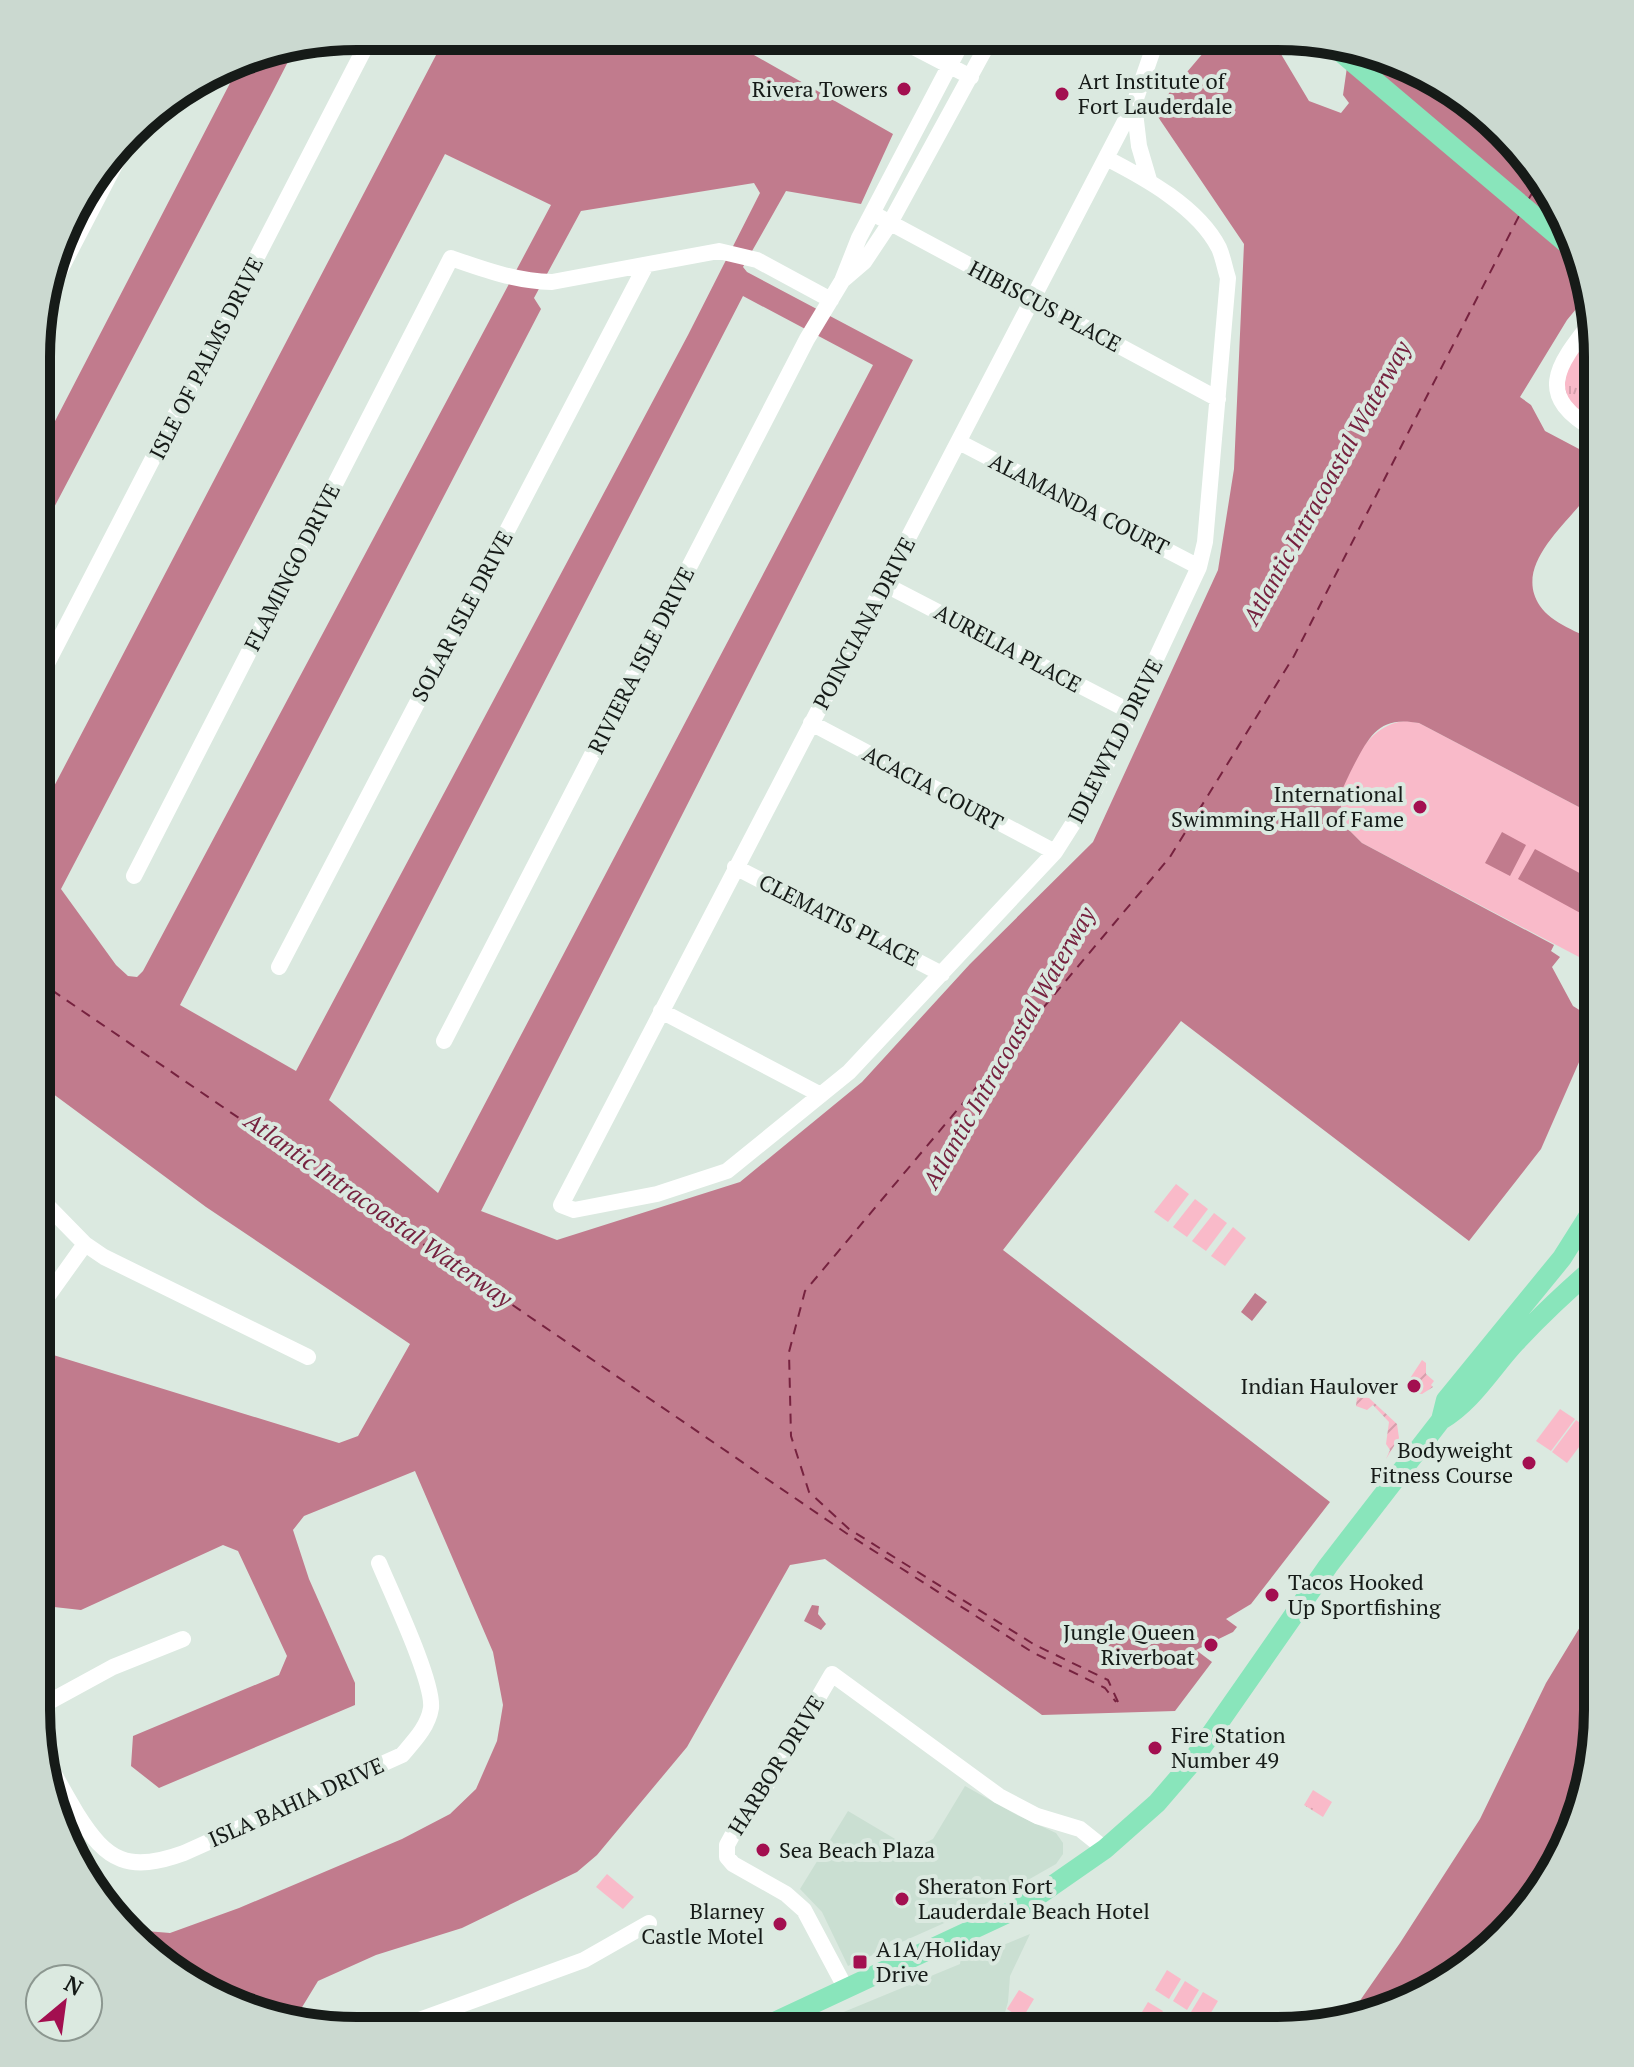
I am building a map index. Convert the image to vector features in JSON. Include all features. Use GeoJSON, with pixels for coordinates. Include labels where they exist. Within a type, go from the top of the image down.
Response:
{"type":"FeatureCollection","features":[{"type":"Feature","properties":{"kind":"main road"},"geometry":{"type":"LineString","coordinates":[[1348,58],[1561,238]]}},
{"type":"Feature","properties":{"kind":"main road"},"geometry":{"type":"LineString","coordinates":[[1374,66],[1547,212]]}},
{"type":"Feature","properties":{"kind":"main road"},"geometry":{"type":"LineString","coordinates":[[1441,1420],[1446,1400],[1562,1258],[1584,1226]]}},
{"type":"Feature","properties":{"kind":"main road"},"geometry":{"type":"LineString","coordinates":[[802,2017],[846,1989],[1023,1906],[1105,1849],[1157,1803],[1188,1767],[1315,1584],[1441,1420],[1459,1410],[1514,1344],[1584,1276]]}},
{"type":"Feature","properties":{"kind":"street","name":"ISLE OF PALMS DRIVE"},"geometry":{"type":"LineString","coordinates":[[50,658],[364,50]]}},
{"type":"Feature","properties":{"kind":"street"},"geometry":{"type":"LineString","coordinates":[[918,50],[971,77]]}},
{"type":"Feature","properties":{"kind":"street","name":"RIVIERA ISLE DRIVE"},"geometry":{"type":"LineString","coordinates":[[444,1041],[807,339],[842,281],[872,213],[957,50]]}},
{"type":"Feature","properties":{"kind":"street","name":"RIVIERA ISLE DRIVE"},"geometry":{"type":"LineString","coordinates":[[842,281],[864,262],[890,223],[985,50]]}},
{"type":"Feature","properties":{"kind":"street","name":"POINCIANA DRIVE"},"geometry":{"type":"LineString","coordinates":[[561,1205],[1034,300],[1134,104],[1153,50]]}},
{"type":"Feature","properties":{"kind":"street"},"geometry":{"type":"LineString","coordinates":[[1134,104],[1139,146],[1149,180]]}},
{"type":"Feature","properties":{"kind":"street","name":"IDLEWYLD DRIVE"},"geometry":{"type":"LineString","coordinates":[[561,1205],[574,1210],[657,1194],[727,1171],[849,1072],[1055,852],[1095,789],[1199,567],[1205,542],[1228,278],[1219,248],[1200,224],[1166,191],[1106,158]]}},
{"type":"Feature","properties":{"kind":"street"},"geometry":{"type":"LineString","coordinates":[[65,260],[110,175]]}},
{"type":"Feature","properties":{"kind":"street","name":"HIBISCUS PLACE"},"geometry":{"type":"LineString","coordinates":[[872,213],[1218,399]]}},
{"type":"Feature","properties":{"kind":"street"},"geometry":{"type":"LineString","coordinates":[[646,265],[719,251],[757,260],[828,303]]}},
{"type":"Feature","properties":{"kind":"street","name":"FLAMINGO DRIVE"},"geometry":{"type":"LineString","coordinates":[[134,876],[451,258],[504,276],[552,282],[646,265]]}},
{"type":"Feature","properties":{"kind":"street","name":"SOLAR ISLE DRIVE"},"geometry":{"type":"LineString","coordinates":[[279,967],[646,265]]}},
{"type":"Feature","properties":{"kind":"street"},"geometry":{"type":"LineString","coordinates":[[1583,333],[1563,359],[1557,387],[1571,415],[1584,423]]}},
{"type":"Feature","properties":{"kind":"street","name":"ALAMANDA COURT"},"geometry":{"type":"LineString","coordinates":[[959,442],[1199,567]]}},
{"type":"Feature","properties":{"kind":"street","name":"AURELIA PLACE"},"geometry":{"type":"LineString","coordinates":[[884,584],[1133,713]]}},
{"type":"Feature","properties":{"kind":"street","name":"ACACIA COURT"},"geometry":{"type":"LineString","coordinates":[[811,723],[1055,852]]}},
{"type":"Feature","properties":{"kind":"street","name":"CLEMATIS PLACE"},"geometry":{"type":"LineString","coordinates":[[735,867],[942,974]]}},
{"type":"Feature","properties":{"kind":"street"},"geometry":{"type":"LineString","coordinates":[[661,1011],[821,1095]]}},
{"type":"Feature","properties":{"kind":"street"},"geometry":{"type":"LineString","coordinates":[[50,1208],[85,1244],[104,1257],[308,1357]]}},
{"type":"Feature","properties":{"kind":"street"},"geometry":{"type":"LineString","coordinates":[[50,1293],[85,1244]]}},
{"type":"Feature","properties":{"kind":"street","name":"ISLA BAHIA DRIVE"},"geometry":{"type":"LineString","coordinates":[[62,1797],[94,1841],[108,1853],[123,1860],[162,1861],[402,1755],[426,1725],[431,1707],[429,1684],[379,1563]]}},
{"type":"Feature","properties":{"kind":"street"},"geometry":{"type":"LineString","coordinates":[[50,1701],[113,1667],[183,1639]]}},
{"type":"Feature","properties":{"kind":"street","name":"HARBOR DRIVE"},"geometry":{"type":"LineString","coordinates":[[846,1989],[804,1910],[786,1894],[733,1864],[727,1857],[727,1845],[740,1821],[772,1777],[832,1674],[999,1796],[1037,1816],[1080,1829],[1105,1849]]}},
{"type":"Feature","properties":{"kind":"street"},"geometry":{"type":"LineString","coordinates":[[427,2017],[584,1960],[649,1923]]}},
{"type":"Feature","properties":{"kind":"shaded area","name":"Sheraton Fort Lauderdale Beach Hotel"},"geometry":{"type":"Polygon","coordinates":[[[965,1786],[1056,1833],[1063,1843],[1063,1854],[1056,1864],[975,1910],[966,1960],[1030,1934],[1010,1976],[1004,2017],[832,2017],[960,1964],[969,1912],[848,1966],[822,1912],[800,1889],[848,1811],[912,1849],[933,1839],[965,1786]]]}},
{"type":"Feature","properties":{"kind":"green space"},"geometry":{"type":"Polygon","coordinates":[[[1583,341],[1584,420],[1563,392],[1570,358],[1583,341]]]}},
{"type":"Feature","properties":{"kind":"green space"},"geometry":{"type":"Polygon","coordinates":[[[1406,721],[1419,723],[1584,810],[1584,960],[1362,843],[1347,828],[1339,798],[1349,772],[1362,748],[1392,724],[1406,721]]]}},
{"type":"Feature","properties":{"kind":"green space"},"geometry":{"type":"Polygon","coordinates":[[[1176,1184],[1189,1194],[1168,1222],[1154,1212],[1176,1184]]]}},
{"type":"Feature","properties":{"kind":"green space"},"geometry":{"type":"Polygon","coordinates":[[[1195,1199],[1208,1209],[1187,1237],[1173,1227],[1195,1199]]]}},
{"type":"Feature","properties":{"kind":"green space"},"geometry":{"type":"Polygon","coordinates":[[[1214,1213],[1227,1223],[1206,1251],[1192,1241],[1214,1213]]]}},
{"type":"Feature","properties":{"kind":"green space"},"geometry":{"type":"Polygon","coordinates":[[[1233,1227],[1246,1238],[1225,1266],[1211,1256],[1233,1227]]]}},
{"type":"Feature","properties":{"kind":"green space"},"geometry":{"type":"Polygon","coordinates":[[[1422,1360],[1426,1363],[1426,1374],[1434,1381],[1433,1387],[1422,1394],[1414,1393],[1405,1386],[1422,1360]]]}},
{"type":"Feature","properties":{"kind":"green space"},"geometry":{"type":"Polygon","coordinates":[[[1357,1397],[1369,1398],[1397,1424],[1399,1438],[1386,1459],[1390,1450],[1386,1444],[1389,1422],[1373,1405],[1367,1410],[1356,1406],[1357,1397]]]}},
{"type":"Feature","properties":{"kind":"green space"},"geometry":{"type":"Polygon","coordinates":[[[1560,1409],[1575,1419],[1551,1451],[1536,1441],[1560,1409]]]}},
{"type":"Feature","properties":{"kind":"green space"},"geometry":{"type":"Polygon","coordinates":[[[1576,1420],[1584,1426],[1584,1440],[1567,1463],[1552,1452],[1576,1420]]]}},
{"type":"Feature","properties":{"kind":"green space"},"geometry":{"type":"Polygon","coordinates":[[[1313,1790],[1332,1802],[1323,1817],[1304,1805],[1313,1790]]]}},
{"type":"Feature","properties":{"kind":"green space"},"geometry":{"type":"Polygon","coordinates":[[[607,1874],[634,1897],[623,1909],[596,1887],[607,1874]]]}},
{"type":"Feature","properties":{"kind":"green space"},"geometry":{"type":"Polygon","coordinates":[[[1167,1970],[1181,1979],[1169,1999],[1155,1990],[1167,1970]]]}},
{"type":"Feature","properties":{"kind":"green space"},"geometry":{"type":"Polygon","coordinates":[[[1185,1981],[1199,1990],[1187,2010],[1173,2001],[1185,1981]]]}},
{"type":"Feature","properties":{"kind":"green space"},"geometry":{"type":"Polygon","coordinates":[[[1019,1990],[1034,1999],[1023,2017],[1007,2009],[1019,1990]]]}},
{"type":"Feature","properties":{"kind":"green space"},"geometry":{"type":"Polygon","coordinates":[[[1203,1992],[1218,2001],[1208,2017],[1199,2017],[1191,2012],[1203,1992]]]}},
{"type":"Feature","properties":{"kind":"green space"},"geometry":{"type":"Polygon","coordinates":[[[1148,2002],[1163,2011],[1159,2017],[1139,2017],[1148,2002]]]}},
{"type":"Feature","properties":{"kind":"water","name":"Atlantic Intracoastal Waterway"},"geometry":{"type":"Polygon","coordinates":[[[439,50],[745,50],[893,134],[861,204],[786,191],[743,267],[747,272],[913,360],[481,1211],[557,1240],[740,1182],[862,1082],[970,964],[1093,842],[1218,570],[1234,469],[1244,244],[1154,111],[1206,50],[1279,50],[1309,101],[1341,113],[1349,103],[1343,95],[1347,67],[1354,59],[1395,73],[1431,91],[1464,113],[1521,170],[1543,203],[1561,239],[1574,277],[1579,305],[1520,397],[1531,405],[1545,431],[1584,452],[1584,500],[1540,557],[1533,573],[1533,589],[1540,606],[1551,618],[1584,635],[1584,810],[1419,723],[1406,721],[1386,725],[1372,735],[1339,799],[1347,828],[1362,843],[1554,945],[1551,951],[1560,957],[1552,967],[1573,1006],[1584,1013],[1584,1051],[1541,1149],[1469,1241],[1181,1021],[1003,1250],[1330,1502],[1251,1604],[1226,1619],[1237,1627],[1233,1632],[1196,1650],[1212,1662],[1175,1711],[1042,1715],[825,1559],[790,1565],[687,1747],[597,1855],[577,1872],[462,1928],[376,1955],[318,1981],[299,2011],[258,2001],[203,1976],[170,1954],[144,1931],[170,1933],[239,1908],[402,1839],[450,1814],[476,1789],[497,1741],[503,1705],[493,1652],[415,1471],[304,1516],[293,1530],[309,1579],[355,1683],[355,1705],[159,1788],[131,1766],[133,1736],[279,1675],[287,1656],[238,1551],[223,1545],[81,1610],[50,1607],[50,1354],[339,1443],[358,1436],[410,1344],[206,1207],[50,1092],[50,794],[439,50]],[[445,154],[61,889],[116,965],[128,976],[137,977],[143,971],[551,205],[445,154]],[[754,183],[581,211],[534,298],[541,309],[180,1005],[296,1071],[688,335],[760,193],[754,183]],[[743,296],[329,1100],[438,1193],[873,365],[743,296]]]}},
{"type":"Feature","properties":{"kind":"water"},"geometry":{"type":"Polygon","coordinates":[[[290,57],[50,515],[50,431],[234,76],[290,57]]]}},
{"type":"Feature","properties":{"kind":"water"},"geometry":{"type":"Polygon","coordinates":[[[1502,832],[1526,845],[1510,876],[1485,863],[1502,832]]]}},
{"type":"Feature","properties":{"kind":"water"},"geometry":{"type":"Polygon","coordinates":[[[1535,849],[1584,875],[1584,915],[1518,879],[1535,849]]]}},
{"type":"Feature","properties":{"kind":"water"},"geometry":{"type":"Polygon","coordinates":[[[1255,1293],[1267,1302],[1252,1321],[1241,1312],[1255,1293]]]}},
{"type":"Feature","properties":{"kind":"water"},"geometry":{"type":"Polygon","coordinates":[[[812,1605],[819,1606],[818,1614],[826,1624],[821,1630],[804,1621],[812,1605]]]}},
{"type":"Feature","properties":{"kind":"water"},"geometry":{"type":"Polygon","coordinates":[[[1584,1620],[1584,1710],[1578,1770],[1561,1828],[1543,1864],[1508,1912],[1464,1954],[1431,1976],[1395,1994],[1355,2007],[1480,1819],[1546,1683],[1584,1620]]]}},
{"type":"Feature","properties":{"kind":"ferry route"},"geometry":{"type":"LineString","coordinates":[[1528,200],[1534,190]]}},
{"type":"Feature","properties":{"kind":"ferry route"},"geometry":{"type":"LineString","coordinates":[[1118,1702],[1108,1680],[1035,1645],[849,1529],[809,1492],[791,1436],[789,1352],[805,1291],[1170,857],[1294,656],[1519,216]]}},
{"type":"Feature","properties":{"kind":"ferry route"},"geometry":{"type":"LineString","coordinates":[[50,989],[846,1533],[1032,1652],[1105,1688],[1116,1702]]}},
{"type":"Feature","properties":{"kind":"place","name":"Rivera Towers"},"geometry":{"type":"Point","coordinates":[904,89]}},
{"type":"Feature","properties":{"kind":"place","name":"Art Institute of Fort Lauderdale"},"geometry":{"type":"Point","coordinates":[1062,94]}},
{"type":"Feature","properties":{"kind":"place","name":"International Swimming Hall of Fame"},"geometry":{"type":"Point","coordinates":[1420,807]}},
{"type":"Feature","properties":{"kind":"place","name":"Indian Haulover"},"geometry":{"type":"Point","coordinates":[1414,1386]}},
{"type":"Feature","properties":{"kind":"place","name":"Bodyweight Fitness Course"},"geometry":{"type":"Point","coordinates":[1529,1463]}},
{"type":"Feature","properties":{"kind":"place","name":"Tacos Hooked Up Sportfishing"},"geometry":{"type":"Point","coordinates":[1272,1595]}},
{"type":"Feature","properties":{"kind":"place","name":"Jungle Queen Riverboat"},"geometry":{"type":"Point","coordinates":[1211,1645]}},
{"type":"Feature","properties":{"kind":"place","name":"Fire Station Number 49"},"geometry":{"type":"Point","coordinates":[1155,1748]}},
{"type":"Feature","properties":{"kind":"place","name":"Sea Beach Plaza"},"geometry":{"type":"Point","coordinates":[763,1850]}},
{"type":"Feature","properties":{"kind":"place","name":"Sheraton Fort Lauderdale Beach Hotel"},"geometry":{"type":"Point","coordinates":[902,1899]}},
{"type":"Feature","properties":{"kind":"place","name":"Blarney Castle Motel"},"geometry":{"type":"Point","coordinates":[780,1924]}},
{"type":"Feature","properties":{"kind":"place","name":"A1A/Holiday Drive"},"geometry":{"type":"Point","coordinates":[860,1962]}}]}
